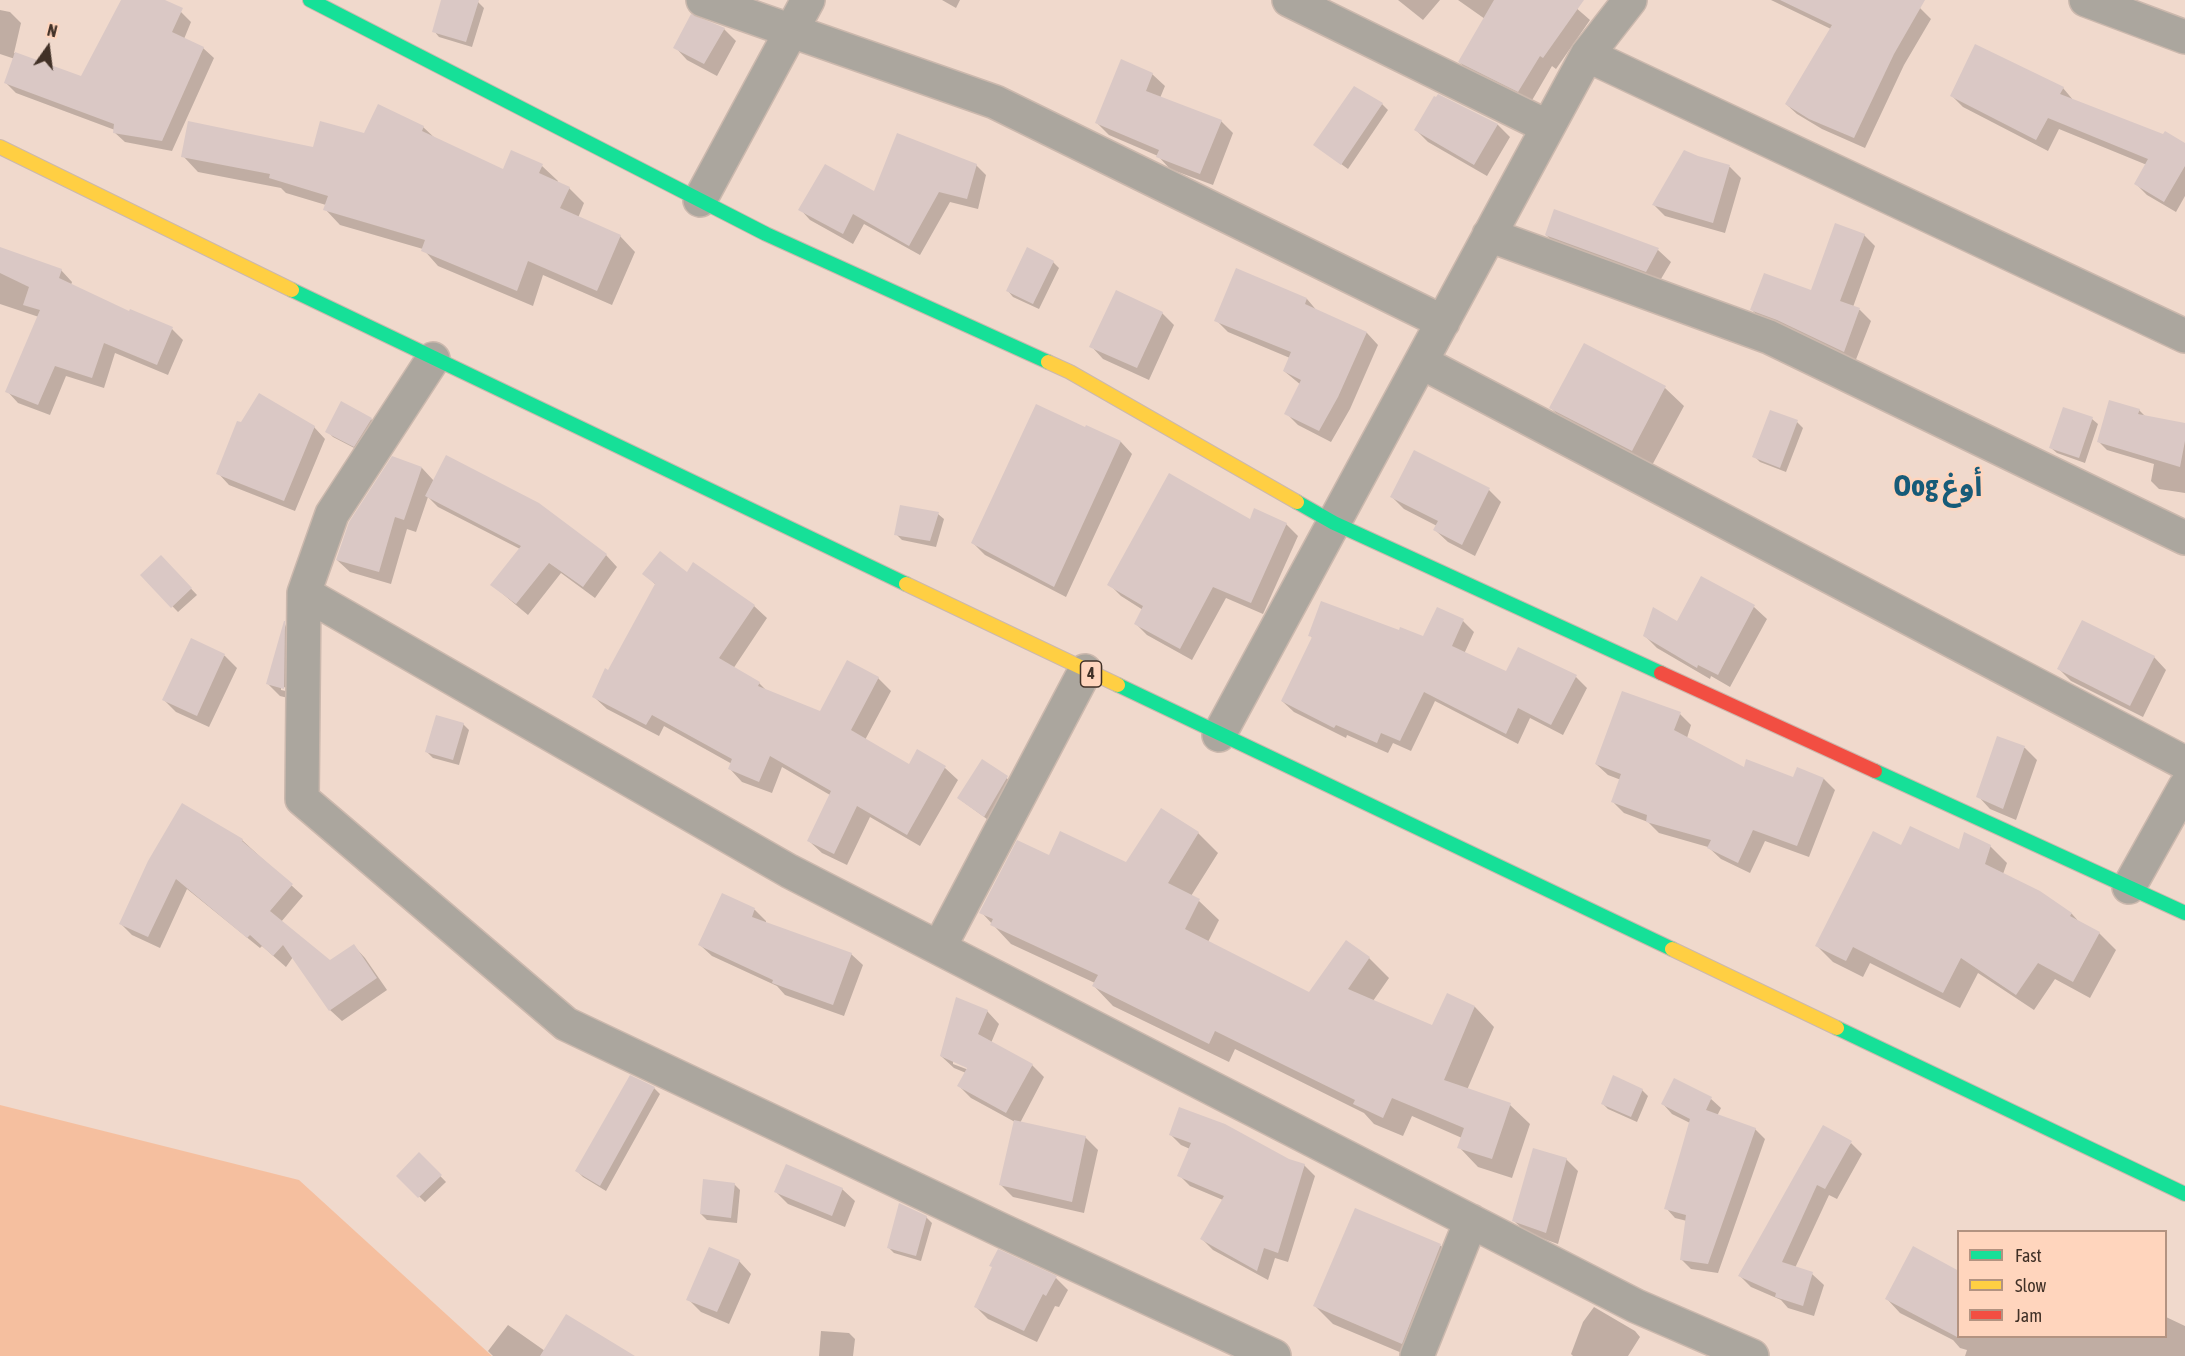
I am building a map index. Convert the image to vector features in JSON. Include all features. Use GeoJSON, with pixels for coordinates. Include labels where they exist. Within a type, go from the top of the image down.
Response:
{"type":"FeatureCollection","features":[{"type":"Feature","properties":{"kind":"main road"},"geometry":{"type":"LineString","coordinates":[[310,0],[766,234],[1070,372],[1334,523],[2185,913]]}},
{"type":"Feature","properties":{"kind":"main road","name":"4"},"geometry":{"type":"LineString","coordinates":[[0,147],[433,359],[2185,1194]]}},
{"type":"Feature","properties":{"kind":"street"},"geometry":{"type":"LineString","coordinates":[[703,0],[995,102],[1443,322]]}},
{"type":"Feature","properties":{"kind":"street"},"geometry":{"type":"LineString","coordinates":[[700,200],[808,0]]}},
{"type":"Feature","properties":{"kind":"street"},"geometry":{"type":"LineString","coordinates":[[1288,0],[1548,127]]}},
{"type":"Feature","properties":{"kind":"street"},"geometry":{"type":"LineString","coordinates":[[1219,735],[1587,55],[1630,0]]}},
{"type":"Feature","properties":{"kind":"street"},"geometry":{"type":"LineString","coordinates":[[2086,0],[2185,37]]}},
{"type":"Feature","properties":{"kind":"street"},"geometry":{"type":"LineString","coordinates":[[1587,55],[2185,336]]}},
{"type":"Feature","properties":{"kind":"street"},"geometry":{"type":"LineString","coordinates":[[1489,236],[1769,337],[2185,538]]}},
{"type":"Feature","properties":{"kind":"street"},"geometry":{"type":"LineString","coordinates":[[433,359],[332,514],[304,593],[302,799],[566,1024],[992,1226],[1274,1356]]}},
{"type":"Feature","properties":{"kind":"street"},"geometry":{"type":"LineString","coordinates":[[1421,362],[2185,763]]}},
{"type":"Feature","properties":{"kind":"street"},"geometry":{"type":"LineString","coordinates":[[304,593],[789,871],[1636,1306],[1752,1356]]}},
{"type":"Feature","properties":{"kind":"street"},"geometry":{"type":"LineString","coordinates":[[939,948],[1085,671]]}},
{"type":"Feature","properties":{"kind":"street"},"geometry":{"type":"LineString","coordinates":[[2129,887],[2185,787]]}},
{"type":"Feature","properties":{"kind":"street"},"geometry":{"type":"LineString","coordinates":[[1418,1356],[1471,1221]]}},
{"type":"Feature","properties":{"kind":"shaded area"},"geometry":{"type":"Polygon","coordinates":[[[0,1105],[299,1180],[492,1356],[0,1356],[0,1105]]]}},
{"type":"Feature","properties":{"kind":"building"},"geometry":{"type":"Polygon","coordinates":[[[121,0],[165,0],[183,8],[172,32],[204,47],[162,141],[113,133],[114,124],[4,83],[15,52],[81,76],[121,0]]]}},
{"type":"Feature","properties":{"kind":"building"},"geometry":{"type":"Polygon","coordinates":[[[441,0],[479,0],[466,42],[432,32],[441,0]]]}},
{"type":"Feature","properties":{"kind":"building"},"geometry":{"type":"Polygon","coordinates":[[[1494,0],[1584,0],[1543,58],[1540,56],[1518,92],[1458,62],[1494,0]]]}},
{"type":"Feature","properties":{"kind":"building"},"geometry":{"type":"Polygon","coordinates":[[[1780,0],[1925,0],[1894,54],[1854,138],[1809,119],[1785,104],[1832,25],[1780,0]]]}},
{"type":"Feature","properties":{"kind":"building"},"geometry":{"type":"Polygon","coordinates":[[[691,14],[725,28],[704,64],[673,48],[691,14]]]}},
{"type":"Feature","properties":{"kind":"building"},"geometry":{"type":"Polygon","coordinates":[[[1975,44],[2064,87],[2060,94],[2163,134],[2165,131],[2185,143],[2185,166],[2164,202],[2134,184],[2148,159],[2048,118],[2036,140],[1950,96],[1975,44]]]}},
{"type":"Feature","properties":{"kind":"building"},"geometry":{"type":"Polygon","coordinates":[[[1121,59],[1153,73],[1146,91],[1222,120],[1200,174],[1156,157],[1159,150],[1095,123],[1121,59]]]}},
{"type":"Feature","properties":{"kind":"building"},"geometry":{"type":"Polygon","coordinates":[[[1354,86],[1383,103],[1341,165],[1313,145],[1354,86]]]}},
{"type":"Feature","properties":{"kind":"building"},"geometry":{"type":"Polygon","coordinates":[[[1438,94],[1498,124],[1474,165],[1414,130],[1434,96],[1438,94]]]}},
{"type":"Feature","properties":{"kind":"building"},"geometry":{"type":"Polygon","coordinates":[[[378,104],[424,126],[422,131],[503,169],[511,150],[543,164],[539,173],[570,187],[560,208],[621,235],[597,291],[528,261],[517,291],[421,251],[425,240],[323,210],[328,196],[269,178],[270,174],[181,157],[188,121],[313,147],[320,121],[364,133],[378,104]]]}},
{"type":"Feature","properties":{"kind":"building"},"geometry":{"type":"Polygon","coordinates":[[[897,133],[977,164],[967,199],[939,192],[909,246],[853,214],[843,234],[798,210],[825,164],[874,191],[897,133]]]}},
{"type":"Feature","properties":{"kind":"building"},"geometry":{"type":"Polygon","coordinates":[[[1684,150],[1730,165],[1713,223],[1652,205],[1684,150]]]}},
{"type":"Feature","properties":{"kind":"building"},"geometry":{"type":"Polygon","coordinates":[[[1554,209],[1659,248],[1646,272],[1545,235],[1554,209]]]}},
{"type":"Feature","properties":{"kind":"building"},"geometry":{"type":"Polygon","coordinates":[[[1835,223],[1865,234],[1840,301],[1860,308],[1844,352],[1777,320],[1750,310],[1764,273],[1811,290],[1835,223]]]}},
{"type":"Feature","properties":{"kind":"building"},"geometry":{"type":"Polygon","coordinates":[[[0,247],[62,269],[59,278],[129,311],[130,309],[173,327],[157,365],[104,343],[92,378],[55,366],[38,405],[5,392],[40,310],[23,305],[29,287],[0,273],[0,247]]]}},
{"type":"Feature","properties":{"kind":"building"},"geometry":{"type":"Polygon","coordinates":[[[1027,247],[1054,261],[1033,304],[1006,291],[1027,247]]]}},
{"type":"Feature","properties":{"kind":"building"},"geometry":{"type":"Polygon","coordinates":[[[1236,268],[1307,298],[1305,304],[1367,332],[1338,397],[1319,431],[1284,414],[1301,380],[1283,371],[1291,352],[1214,321],[1236,268]]]}},
{"type":"Feature","properties":{"kind":"building"},"geometry":{"type":"Polygon","coordinates":[[[1116,290],[1163,312],[1137,368],[1089,347],[1116,290]]]}},
{"type":"Feature","properties":{"kind":"building"},"geometry":{"type":"Polygon","coordinates":[[[1584,343],[1666,386],[1632,451],[1549,408],[1584,343]]]}},
{"type":"Feature","properties":{"kind":"building"},"geometry":{"type":"Polygon","coordinates":[[[259,393],[315,426],[284,501],[216,474],[237,421],[241,422],[259,393]]]}},
{"type":"Feature","properties":{"kind":"building"},"geometry":{"type":"Polygon","coordinates":[[[2109,400],[2140,409],[2138,414],[2185,423],[2185,441],[2180,467],[2097,442],[2109,400]]]}},
{"type":"Feature","properties":{"kind":"building"},"geometry":{"type":"Polygon","coordinates":[[[341,401],[372,418],[354,447],[325,432],[341,401]]]}},
{"type":"Feature","properties":{"kind":"building"},"geometry":{"type":"Polygon","coordinates":[[[1036,404],[1121,441],[1054,587],[971,543],[1036,404]]]}},
{"type":"Feature","properties":{"kind":"building"},"geometry":{"type":"Polygon","coordinates":[[[2063,407],[2093,417],[2079,458],[2049,448],[2063,407]]]}},
{"type":"Feature","properties":{"kind":"building"},"geometry":{"type":"Polygon","coordinates":[[[1770,410],[1798,420],[1780,468],[1752,457],[1770,410]]]}},
{"type":"Feature","properties":{"kind":"building"},"geometry":{"type":"Polygon","coordinates":[[[1414,450],[1490,488],[1462,545],[1433,530],[1438,521],[1390,497],[1414,450]]]}},
{"type":"Feature","properties":{"kind":"building"},"geometry":{"type":"Polygon","coordinates":[[[446,455],[539,503],[607,554],[583,587],[549,563],[516,604],[490,585],[521,546],[425,496],[446,455]]]}},
{"type":"Feature","properties":{"kind":"building"},"geometry":{"type":"Polygon","coordinates":[[[392,456],[422,467],[404,520],[395,517],[379,572],[336,560],[349,522],[392,456]]]}},
{"type":"Feature","properties":{"kind":"building"},"geometry":{"type":"Polygon","coordinates":[[[1169,473],[1250,519],[1254,508],[1287,523],[1251,603],[1213,587],[1180,649],[1134,624],[1143,606],[1107,585],[1169,473]]]}},
{"type":"Feature","properties":{"kind":"building"},"geometry":{"type":"Polygon","coordinates":[[[900,505],[939,512],[930,541],[894,535],[900,505]]]}},
{"type":"Feature","properties":{"kind":"building"},"geometry":{"type":"Polygon","coordinates":[[[660,551],[687,572],[693,562],[755,605],[719,658],[760,682],[758,686],[820,711],[847,660],[879,677],[851,730],[909,764],[917,749],[946,766],[907,835],[857,806],[834,854],[807,841],[831,791],[770,756],[759,782],[728,769],[732,759],[652,715],[646,725],[592,697],[605,668],[608,670],[655,584],[642,574],[660,551]]]}},
{"type":"Feature","properties":{"kind":"building"},"geometry":{"type":"Polygon","coordinates":[[[161,555],[192,588],[171,608],[140,575],[161,555]]]}},
{"type":"Feature","properties":{"kind":"building"},"geometry":{"type":"Polygon","coordinates":[[[1701,576],[1755,605],[1718,675],[1698,665],[1697,668],[1643,636],[1653,607],[1677,621],[1701,576]]]}},
{"type":"Feature","properties":{"kind":"building"},"geometry":{"type":"Polygon","coordinates":[[[1321,601],[1399,630],[1400,627],[1423,636],[1437,607],[1464,619],[1452,646],[1506,671],[1518,647],[1577,675],[1551,725],[1518,708],[1506,734],[1424,692],[1400,741],[1381,733],[1377,743],[1336,725],[1334,728],[1281,701],[1312,637],[1308,636],[1321,601]]]}},
{"type":"Feature","properties":{"kind":"building"},"geometry":{"type":"Polygon","coordinates":[[[2082,620],[2155,656],[2130,706],[2057,669],[2082,620]]]}},
{"type":"Feature","properties":{"kind":"building"},"geometry":{"type":"Polygon","coordinates":[[[285,621],[284,689],[266,684],[285,621]]]}},
{"type":"Feature","properties":{"kind":"building"},"geometry":{"type":"Polygon","coordinates":[[[191,638],[225,654],[197,716],[162,700],[191,638]]]}},
{"type":"Feature","properties":{"kind":"building"},"geometry":{"type":"Polygon","coordinates":[[[1622,691],[1681,712],[1674,730],[1744,767],[1746,759],[1793,777],[1797,767],[1824,778],[1797,846],[1753,830],[1738,863],[1707,848],[1711,840],[1646,822],[1647,815],[1611,802],[1621,774],[1595,764],[1622,691]]]}},
{"type":"Feature","properties":{"kind":"building"},"geometry":{"type":"Polygon","coordinates":[[[436,715],[464,723],[453,760],[425,752],[436,715]]]}},
{"type":"Feature","properties":{"kind":"building"},"geometry":{"type":"Polygon","coordinates":[[[1997,736],[2025,746],[2003,809],[1976,797],[1997,736]]]}},
{"type":"Feature","properties":{"kind":"building"},"geometry":{"type":"Polygon","coordinates":[[[982,759],[1008,776],[984,817],[957,798],[982,759]]]}},
{"type":"Feature","properties":{"kind":"building"},"geometry":{"type":"Polygon","coordinates":[[[182,803],[243,839],[242,841],[293,884],[270,911],[330,960],[354,944],[377,978],[329,1011],[283,945],[273,956],[250,935],[247,938],[176,879],[148,937],[119,924],[148,861],[182,803]]]}},
{"type":"Feature","properties":{"kind":"building"},"geometry":{"type":"Polygon","coordinates":[[[1161,808],[1199,832],[1168,883],[1200,899],[1185,929],[1309,992],[1346,940],[1370,957],[1348,989],[1432,1025],[1447,993],[1475,1006],[1444,1080],[1511,1103],[1492,1159],[1457,1148],[1464,1128],[1392,1098],[1383,1118],[1353,1104],[1355,1100],[1215,1031],[1209,1044],[1092,986],[1098,975],[990,925],[993,919],[979,913],[1017,840],[1049,855],[1060,831],[1126,862],[1161,808]]]}},
{"type":"Feature","properties":{"kind":"building"},"geometry":{"type":"Polygon","coordinates":[[[1910,826],[1959,849],[1964,832],[1991,845],[1985,864],[2040,891],[2072,913],[2070,916],[2100,932],[2073,982],[2038,963],[2016,995],[1961,958],[1943,993],[1853,947],[1846,961],[1815,946],[1873,831],[1901,845],[1910,826]]]}},
{"type":"Feature","properties":{"kind":"building"},"geometry":{"type":"Polygon","coordinates":[[[722,893],[755,908],[752,917],[852,953],[833,1005],[772,983],[773,980],[698,945],[722,893]]]}},
{"type":"Feature","properties":{"kind":"building"},"geometry":{"type":"Polygon","coordinates":[[[956,997],[988,1010],[978,1034],[1033,1064],[1006,1113],[957,1086],[967,1068],[940,1056],[956,997]]]}},
{"type":"Feature","properties":{"kind":"building"},"geometry":{"type":"Polygon","coordinates":[[[630,1075],[655,1087],[600,1186],[575,1171],[630,1075]]]}},
{"type":"Feature","properties":{"kind":"building"},"geometry":{"type":"Polygon","coordinates":[[[1613,1075],[1643,1089],[1631,1117],[1601,1104],[1613,1075]]]}},
{"type":"Feature","properties":{"kind":"building"},"geometry":{"type":"Polygon","coordinates":[[[1674,1078],[1712,1097],[1706,1110],[1756,1128],[1708,1264],[1680,1260],[1686,1215],[1664,1209],[1690,1119],[1661,1104],[1674,1078]]]}},
{"type":"Feature","properties":{"kind":"building"},"geometry":{"type":"Polygon","coordinates":[[[1179,1107],[1225,1124],[1289,1159],[1305,1164],[1278,1253],[1264,1248],[1257,1271],[1200,1239],[1224,1196],[1177,1176],[1191,1143],[1169,1135],[1179,1107]]]}},
{"type":"Feature","properties":{"kind":"building"},"geometry":{"type":"Polygon","coordinates":[[[1014,1120],[1086,1136],[1072,1202],[999,1185],[1014,1120]]]}},
{"type":"Feature","properties":{"kind":"building"},"geometry":{"type":"Polygon","coordinates":[[[1823,1125],[1852,1141],[1825,1189],[1817,1185],[1782,1262],[1813,1272],[1803,1306],[1775,1297],[1776,1293],[1738,1276],[1823,1125]]]}},
{"type":"Feature","properties":{"kind":"building"},"geometry":{"type":"Polygon","coordinates":[[[1533,1148],[1567,1158],[1546,1233],[1512,1221],[1533,1148]]]}},
{"type":"Feature","properties":{"kind":"building"},"geometry":{"type":"Polygon","coordinates":[[[419,1152],[442,1175],[418,1198],[396,1176],[419,1152]]]}},
{"type":"Feature","properties":{"kind":"building"},"geometry":{"type":"Polygon","coordinates":[[[786,1164],[843,1188],[832,1216],[774,1192],[786,1164]]]}},
{"type":"Feature","properties":{"kind":"building"},"geometry":{"type":"Polygon","coordinates":[[[703,1179],[735,1183],[731,1218],[700,1214],[703,1179]]]}},
{"type":"Feature","properties":{"kind":"building"},"geometry":{"type":"Polygon","coordinates":[[[899,1203],[927,1216],[916,1256],[887,1248],[899,1203]]]}},
{"type":"Feature","properties":{"kind":"building"},"geometry":{"type":"Polygon","coordinates":[[[1355,1208],[1441,1244],[1402,1344],[1313,1306],[1355,1208]]]}},
{"type":"Feature","properties":{"kind":"building"},"geometry":{"type":"Polygon","coordinates":[[[1913,1246],[1957,1270],[1957,1337],[1885,1299],[1913,1246]]]}},
{"type":"Feature","properties":{"kind":"building"},"geometry":{"type":"Polygon","coordinates":[[[709,1247],[740,1260],[717,1312],[686,1300],[709,1247]]]}},
{"type":"Feature","properties":{"kind":"building"},"geometry":{"type":"Polygon","coordinates":[[[998,1249],[1057,1276],[1046,1296],[1043,1294],[1024,1331],[974,1307],[992,1267],[989,1266],[998,1249]]]}},
{"type":"Feature","properties":{"kind":"building"},"geometry":{"type":"Polygon","coordinates":[[[566,1314],[635,1356],[540,1356],[566,1314]]]}},
{"type":"Feature","properties":{"kind":"traffic: fast"},"geometry":{"type":"LineString","coordinates":[[310,0],[766,234],[1048,362]]}},
{"type":"Feature","properties":{"kind":"traffic: fast"},"geometry":{"type":"LineString","coordinates":[[292,290],[906,584]]}},
{"type":"Feature","properties":{"kind":"traffic: fast"},"geometry":{"type":"LineString","coordinates":[[1297,502],[1334,523],[1661,673]]}},
{"type":"Feature","properties":{"kind":"traffic: fast"},"geometry":{"type":"LineString","coordinates":[[1118,685],[1672,949]]}},
{"type":"Feature","properties":{"kind":"traffic: fast"},"geometry":{"type":"LineString","coordinates":[[1875,771],[2185,913]]}},
{"type":"Feature","properties":{"kind":"traffic: fast"},"geometry":{"type":"LineString","coordinates":[[1837,1028],[2185,1194]]}},
{"type":"Feature","properties":{"kind":"traffic: slow"},"geometry":{"type":"LineString","coordinates":[[0,147],[292,290]]}},
{"type":"Feature","properties":{"kind":"traffic: slow"},"geometry":{"type":"LineString","coordinates":[[1048,362],[1070,372],[1297,502]]}},
{"type":"Feature","properties":{"kind":"traffic: slow"},"geometry":{"type":"LineString","coordinates":[[906,584],[1118,685]]}},
{"type":"Feature","properties":{"kind":"traffic: slow"},"geometry":{"type":"LineString","coordinates":[[1672,949],[1837,1028]]}},
{"type":"Feature","properties":{"kind":"traffic: jam"},"geometry":{"type":"LineString","coordinates":[[1661,673],[1875,771]]}},
{"type":"Feature","properties":{"kind":"district","name":"Oog أوغ"},"geometry":{"type":"Point","coordinates":[1938,487]}}]}
